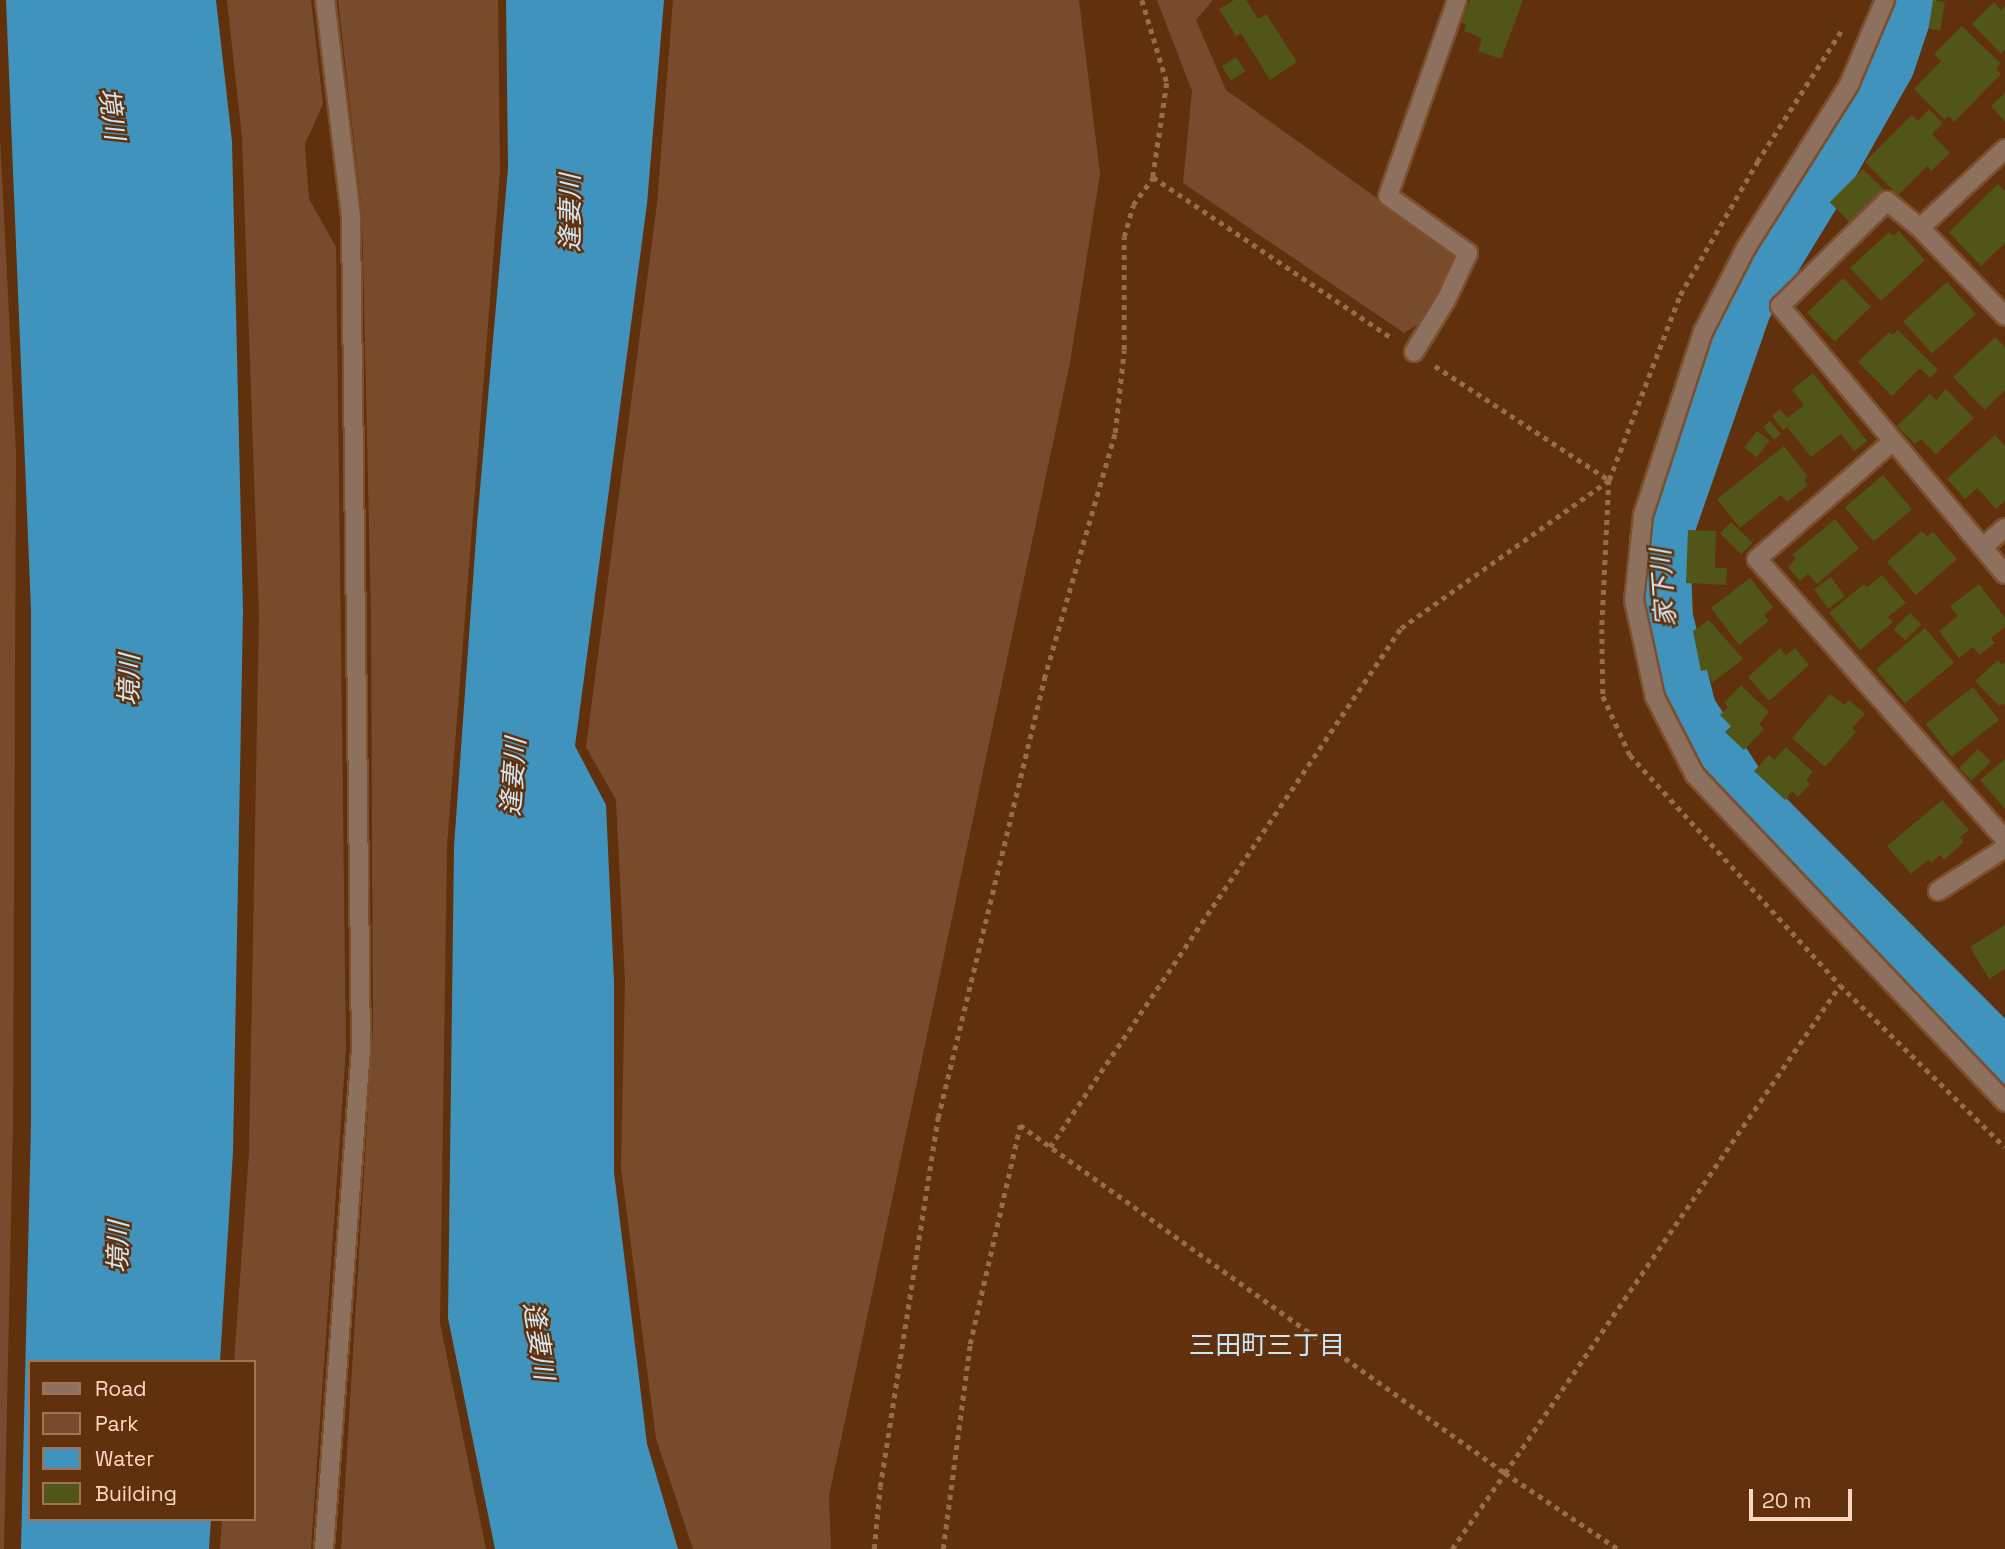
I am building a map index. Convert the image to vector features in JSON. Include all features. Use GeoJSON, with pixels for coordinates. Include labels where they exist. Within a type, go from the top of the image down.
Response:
{"type":"FeatureCollection","features":[{"type":"Feature","properties":{"kind":"street"},"geometry":{"type":"LineString","coordinates":[[324,1549],[361,1049],[351,217],[325,0]]}},
{"type":"Feature","properties":{"kind":"street"},"geometry":{"type":"LineString","coordinates":[[1414,352],[1447,300],[1468,253],[1388,196],[1457,0]]}},
{"type":"Feature","properties":{"kind":"street"},"geometry":{"type":"LineString","coordinates":[[1885,0],[1849,85],[1746,248],[1703,332],[1643,516],[1634,600],[1655,697],[1695,775],[2005,1102]]}},
{"type":"Feature","properties":{"kind":"street"},"geometry":{"type":"LineString","coordinates":[[1920,228],[2005,149]]}},
{"type":"Feature","properties":{"kind":"street"},"geometry":{"type":"LineString","coordinates":[[2005,316],[1920,228],[1887,201],[1780,306],[2005,574]]}},
{"type":"Feature","properties":{"kind":"street"},"geometry":{"type":"LineString","coordinates":[[1892,442],[1757,559],[2005,839]]}},
{"type":"Feature","properties":{"kind":"street"},"geometry":{"type":"LineString","coordinates":[[1983,547],[2005,528]]}},
{"type":"Feature","properties":{"kind":"street"},"geometry":{"type":"LineString","coordinates":[[1938,891],[2005,848]]}},
{"type":"Feature","properties":{"kind":"path"},"geometry":{"type":"LineString","coordinates":[[874,1549],[882,1474],[938,1118],[1044,679],[1115,433],[1124,350],[1124,237],[1133,205],[1153,177],[1167,83],[1142,0]]}},
{"type":"Feature","properties":{"kind":"path"},"geometry":{"type":"LineString","coordinates":[[1153,177],[1609,480]]}},
{"type":"Feature","properties":{"kind":"path"},"geometry":{"type":"LineString","coordinates":[[1609,480],[1602,629],[1603,696],[1630,755],[1840,985],[2005,1147]]}},
{"type":"Feature","properties":{"kind":"path"},"geometry":{"type":"LineString","coordinates":[[1049,1147],[1401,628],[1609,480]]}},
{"type":"Feature","properties":{"kind":"path"},"geometry":{"type":"LineString","coordinates":[[1452,1549],[1840,985]]}},
{"type":"Feature","properties":{"kind":"path"},"geometry":{"type":"LineString","coordinates":[[943,1549],[970,1344],[1020,1125],[1505,1473],[1618,1549]]}},
{"type":"Feature","properties":{"kind":"green space"},"geometry":{"type":"Polygon","coordinates":[[[227,0],[311,0],[323,104],[305,144],[309,199],[336,247],[346,1050],[311,1549],[220,1549],[222,1521],[256,1521],[256,1360],[234,1360],[249,1152],[259,616],[242,138],[227,0]]]}},
{"type":"Feature","properties":{"kind":"green space"},"geometry":{"type":"Polygon","coordinates":[[[338,0],[498,0],[500,172],[447,846],[440,1323],[486,1549],[341,1549],[373,1026],[371,616],[362,213],[338,0]]]}},
{"type":"Feature","properties":{"kind":"green space"},"geometry":{"type":"Polygon","coordinates":[[[673,0],[1079,0],[1100,174],[1070,363],[829,1496],[831,1549],[693,1549],[656,1439],[621,1168],[625,980],[616,800],[586,747],[657,204],[673,0]]]}},
{"type":"Feature","properties":{"kind":"green space"},"geometry":{"type":"Polygon","coordinates":[[[1157,0],[1213,0],[1196,20],[1226,90],[1455,254],[1454,270],[1428,318],[1404,333],[1183,183],[1192,91],[1157,0]]]}},
{"type":"Feature","properties":{"kind":"green space"},"geometry":{"type":"Polygon","coordinates":[[[0,138],[16,452],[13,1124],[4,1549],[0,1549],[0,138]]]}},
{"type":"Feature","properties":{"kind":"water","name":"境川"},"geometry":{"type":"Polygon","coordinates":[[[6,0],[216,0],[232,141],[243,611],[233,1152],[220,1360],[28,1360],[28,1521],[211,1521],[209,1549],[21,1549],[31,1124],[31,610],[6,0]]]}},
{"type":"Feature","properties":{"kind":"water","name":"逢妻川"},"geometry":{"type":"Polygon","coordinates":[[[506,0],[664,0],[647,204],[575,746],[606,805],[614,981],[614,1172],[647,1444],[678,1549],[495,1549],[448,1318],[454,847],[477,524],[508,168],[506,0]]]}},
{"type":"Feature","properties":{"kind":"building"},"geometry":{"type":"Polygon","coordinates":[[[1234,0],[1246,0],[1258,19],[1266,14],[1297,62],[1270,80],[1241,33],[1236,36],[1219,9],[1234,0]]]}},
{"type":"Feature","properties":{"kind":"building"},"geometry":{"type":"Polygon","coordinates":[[[1470,0],[1523,0],[1501,59],[1478,51],[1482,38],[1464,31],[1466,24],[1461,22],[1470,0]]]}},
{"type":"Feature","properties":{"kind":"building"},"geometry":{"type":"Polygon","coordinates":[[[1933,0],[1945,2],[1940,31],[1928,29],[1933,0]]]}},
{"type":"Feature","properties":{"kind":"building"},"geometry":{"type":"Polygon","coordinates":[[[1994,2],[2001,10],[2005,6],[2005,50],[2001,54],[1972,24],[1994,2]]]}},
{"type":"Feature","properties":{"kind":"building"},"geometry":{"type":"Polygon","coordinates":[[[1962,26],[2001,64],[1996,69],[2001,74],[1954,122],[1949,116],[1945,120],[1914,89],[1941,61],[1934,54],[1962,26]]]}},
{"type":"Feature","properties":{"kind":"building"},"geometry":{"type":"Polygon","coordinates":[[[1236,57],[1245,71],[1231,81],[1222,66],[1236,57]]]}},
{"type":"Feature","properties":{"kind":"building"},"geometry":{"type":"Polygon","coordinates":[[[2005,93],[2005,122],[1991,106],[2005,93]]]}},
{"type":"Feature","properties":{"kind":"building"},"geometry":{"type":"Polygon","coordinates":[[[1929,109],[1943,123],[1932,134],[1950,153],[1931,171],[1927,166],[1898,195],[1865,162],[1912,115],[1918,121],[1929,109]]]}},
{"type":"Feature","properties":{"kind":"building"},"geometry":{"type":"Polygon","coordinates":[[[1863,169],[1883,189],[1850,222],[1830,202],[1863,169]]]}},
{"type":"Feature","properties":{"kind":"building"},"geometry":{"type":"Polygon","coordinates":[[[1998,184],[2005,191],[2005,243],[1981,266],[1949,232],[1998,184]]]}},
{"type":"Feature","properties":{"kind":"building"},"geometry":{"type":"Polygon","coordinates":[[[1899,231],[1925,260],[1881,301],[1850,268],[1889,232],[1893,236],[1899,231]]]}},
{"type":"Feature","properties":{"kind":"building"},"geometry":{"type":"Polygon","coordinates":[[[1843,278],[1871,307],[1835,342],[1807,313],[1843,278]]]}},
{"type":"Feature","properties":{"kind":"building"},"geometry":{"type":"Polygon","coordinates":[[[1947,282],[1976,314],[1932,353],[1903,321],[1947,282]]]}},
{"type":"Feature","properties":{"kind":"building"},"geometry":{"type":"Polygon","coordinates":[[[1898,330],[1938,370],[1930,378],[1920,368],[1892,396],[1858,362],[1889,332],[1893,335],[1898,330]]]}},
{"type":"Feature","properties":{"kind":"building"},"geometry":{"type":"Polygon","coordinates":[[[1995,337],[2005,347],[2005,390],[1985,410],[1953,377],[1995,337]]]}},
{"type":"Feature","properties":{"kind":"building"},"geometry":{"type":"Polygon","coordinates":[[[1813,373],[1867,441],[1854,451],[1841,434],[1811,457],[1787,427],[1783,430],[1772,416],[1780,409],[1787,418],[1804,405],[1792,390],[1813,373]]]}},
{"type":"Feature","properties":{"kind":"building"},"geometry":{"type":"Polygon","coordinates":[[[1946,389],[1974,418],[1936,454],[1921,439],[1915,444],[1897,426],[1930,394],[1936,400],[1946,389]]]}},
{"type":"Feature","properties":{"kind":"building"},"geometry":{"type":"Polygon","coordinates":[[[1770,421],[1781,434],[1774,440],[1763,427],[1770,421]]]}},
{"type":"Feature","properties":{"kind":"building"},"geometry":{"type":"Polygon","coordinates":[[[1757,431],[1770,441],[1757,457],[1744,448],[1757,431]]]}},
{"type":"Feature","properties":{"kind":"building"},"geometry":{"type":"Polygon","coordinates":[[[1995,435],[2005,446],[2005,501],[1996,509],[1977,488],[1965,499],[1947,479],[1995,435]]]}},
{"type":"Feature","properties":{"kind":"building"},"geometry":{"type":"Polygon","coordinates":[[[1784,446],[1808,477],[1804,480],[1808,485],[1787,502],[1781,495],[1740,528],[1717,499],[1784,446]]]}},
{"type":"Feature","properties":{"kind":"building"},"geometry":{"type":"Polygon","coordinates":[[[1883,475],[1912,509],[1874,542],[1845,507],[1883,475]]]}},
{"type":"Feature","properties":{"kind":"building"},"geometry":{"type":"Polygon","coordinates":[[[1835,519],[1859,548],[1817,584],[1808,574],[1800,581],[1788,567],[1796,559],[1792,555],[1835,519]]]}},
{"type":"Feature","properties":{"kind":"building"},"geometry":{"type":"Polygon","coordinates":[[[1731,522],[1753,543],[1741,554],[1720,534],[1731,522]]]}},
{"type":"Feature","properties":{"kind":"building"},"geometry":{"type":"Polygon","coordinates":[[[1688,530],[1716,531],[1715,568],[1727,568],[1726,585],[1686,583],[1688,530]]]}},
{"type":"Feature","properties":{"kind":"building"},"geometry":{"type":"Polygon","coordinates":[[[1922,531],[1927,537],[1933,532],[1957,559],[1916,595],[1887,562],[1922,531]]]}},
{"type":"Feature","properties":{"kind":"building"},"geometry":{"type":"Polygon","coordinates":[[[1882,575],[1906,603],[1888,617],[1893,622],[1860,650],[1829,613],[1864,584],[1867,587],[1882,575]]]}},
{"type":"Feature","properties":{"kind":"building"},"geometry":{"type":"Polygon","coordinates":[[[1831,577],[1845,596],[1828,609],[1814,589],[1831,577]]]}},
{"type":"Feature","properties":{"kind":"building"},"geometry":{"type":"Polygon","coordinates":[[[1750,578],[1773,607],[1764,615],[1769,621],[1739,645],[1711,608],[1750,578]]]}},
{"type":"Feature","properties":{"kind":"building"},"geometry":{"type":"Polygon","coordinates":[[[1979,584],[2005,618],[2005,627],[1991,638],[1995,643],[1979,655],[1973,647],[1959,658],[1939,631],[1958,616],[1950,606],[1979,584]]]}},
{"type":"Feature","properties":{"kind":"building"},"geometry":{"type":"Polygon","coordinates":[[[1910,613],[1921,624],[1905,641],[1894,629],[1910,613]]]}},
{"type":"Feature","properties":{"kind":"building"},"geometry":{"type":"Polygon","coordinates":[[[1709,620],[1743,659],[1712,683],[1707,670],[1701,671],[1693,631],[1709,620]]]}},
{"type":"Feature","properties":{"kind":"building"},"geometry":{"type":"Polygon","coordinates":[[[1925,628],[1954,662],[1905,704],[1876,669],[1925,628]]]}},
{"type":"Feature","properties":{"kind":"building"},"geometry":{"type":"Polygon","coordinates":[[[1780,648],[1786,656],[1795,648],[1809,665],[1769,701],[1748,677],[1780,648]]]}},
{"type":"Feature","properties":{"kind":"building"},"geometry":{"type":"Polygon","coordinates":[[[1998,660],[2002,665],[2005,662],[2005,705],[2003,703],[1999,706],[1975,681],[1998,660]]]}},
{"type":"Feature","properties":{"kind":"building"},"geometry":{"type":"Polygon","coordinates":[[[1741,685],[1769,712],[1759,724],[1764,729],[1744,750],[1725,732],[1731,726],[1720,715],[1728,707],[1724,703],[1741,685]]]}},
{"type":"Feature","properties":{"kind":"building"},"geometry":{"type":"Polygon","coordinates":[[[1973,687],[1999,720],[1952,757],[1926,724],[1973,687]]]}},
{"type":"Feature","properties":{"kind":"building"},"geometry":{"type":"Polygon","coordinates":[[[1830,694],[1844,705],[1849,700],[1865,714],[1852,728],[1856,732],[1825,767],[1792,738],[1830,694]]]}},
{"type":"Feature","properties":{"kind":"building"},"geometry":{"type":"Polygon","coordinates":[[[1786,747],[1813,772],[1806,780],[1810,784],[1798,797],[1792,791],[1785,800],[1754,771],[1769,755],[1774,760],[1786,747]]]}},
{"type":"Feature","properties":{"kind":"building"},"geometry":{"type":"Polygon","coordinates":[[[1978,749],[1991,762],[1972,781],[1959,768],[1978,749]]]}},
{"type":"Feature","properties":{"kind":"building"},"geometry":{"type":"Polygon","coordinates":[[[2005,759],[2005,809],[1980,780],[2005,759]]]}},
{"type":"Feature","properties":{"kind":"building"},"geometry":{"type":"Polygon","coordinates":[[[1942,800],[1969,830],[1960,837],[1964,842],[1944,860],[1940,855],[1931,863],[1928,860],[1911,874],[1887,846],[1942,800]]]}},
{"type":"Feature","properties":{"kind":"building"},"geometry":{"type":"Polygon","coordinates":[[[2005,925],[2005,969],[1989,979],[1970,947],[2005,925]]]}},
{"type":"Feature","properties":{"kind":"waterway","name":"家下川"},"geometry":{"type":"LineString","coordinates":[[1905,0],[1884,63],[1824,169],[1741,305],[1659,540],[1662,618],[1686,712],[1741,796],[2005,1062]]}},
{"type":"Feature","properties":{"kind":"district","name":"三田町三丁目"},"geometry":{"type":"Point","coordinates":[1267,1346]}}]}
